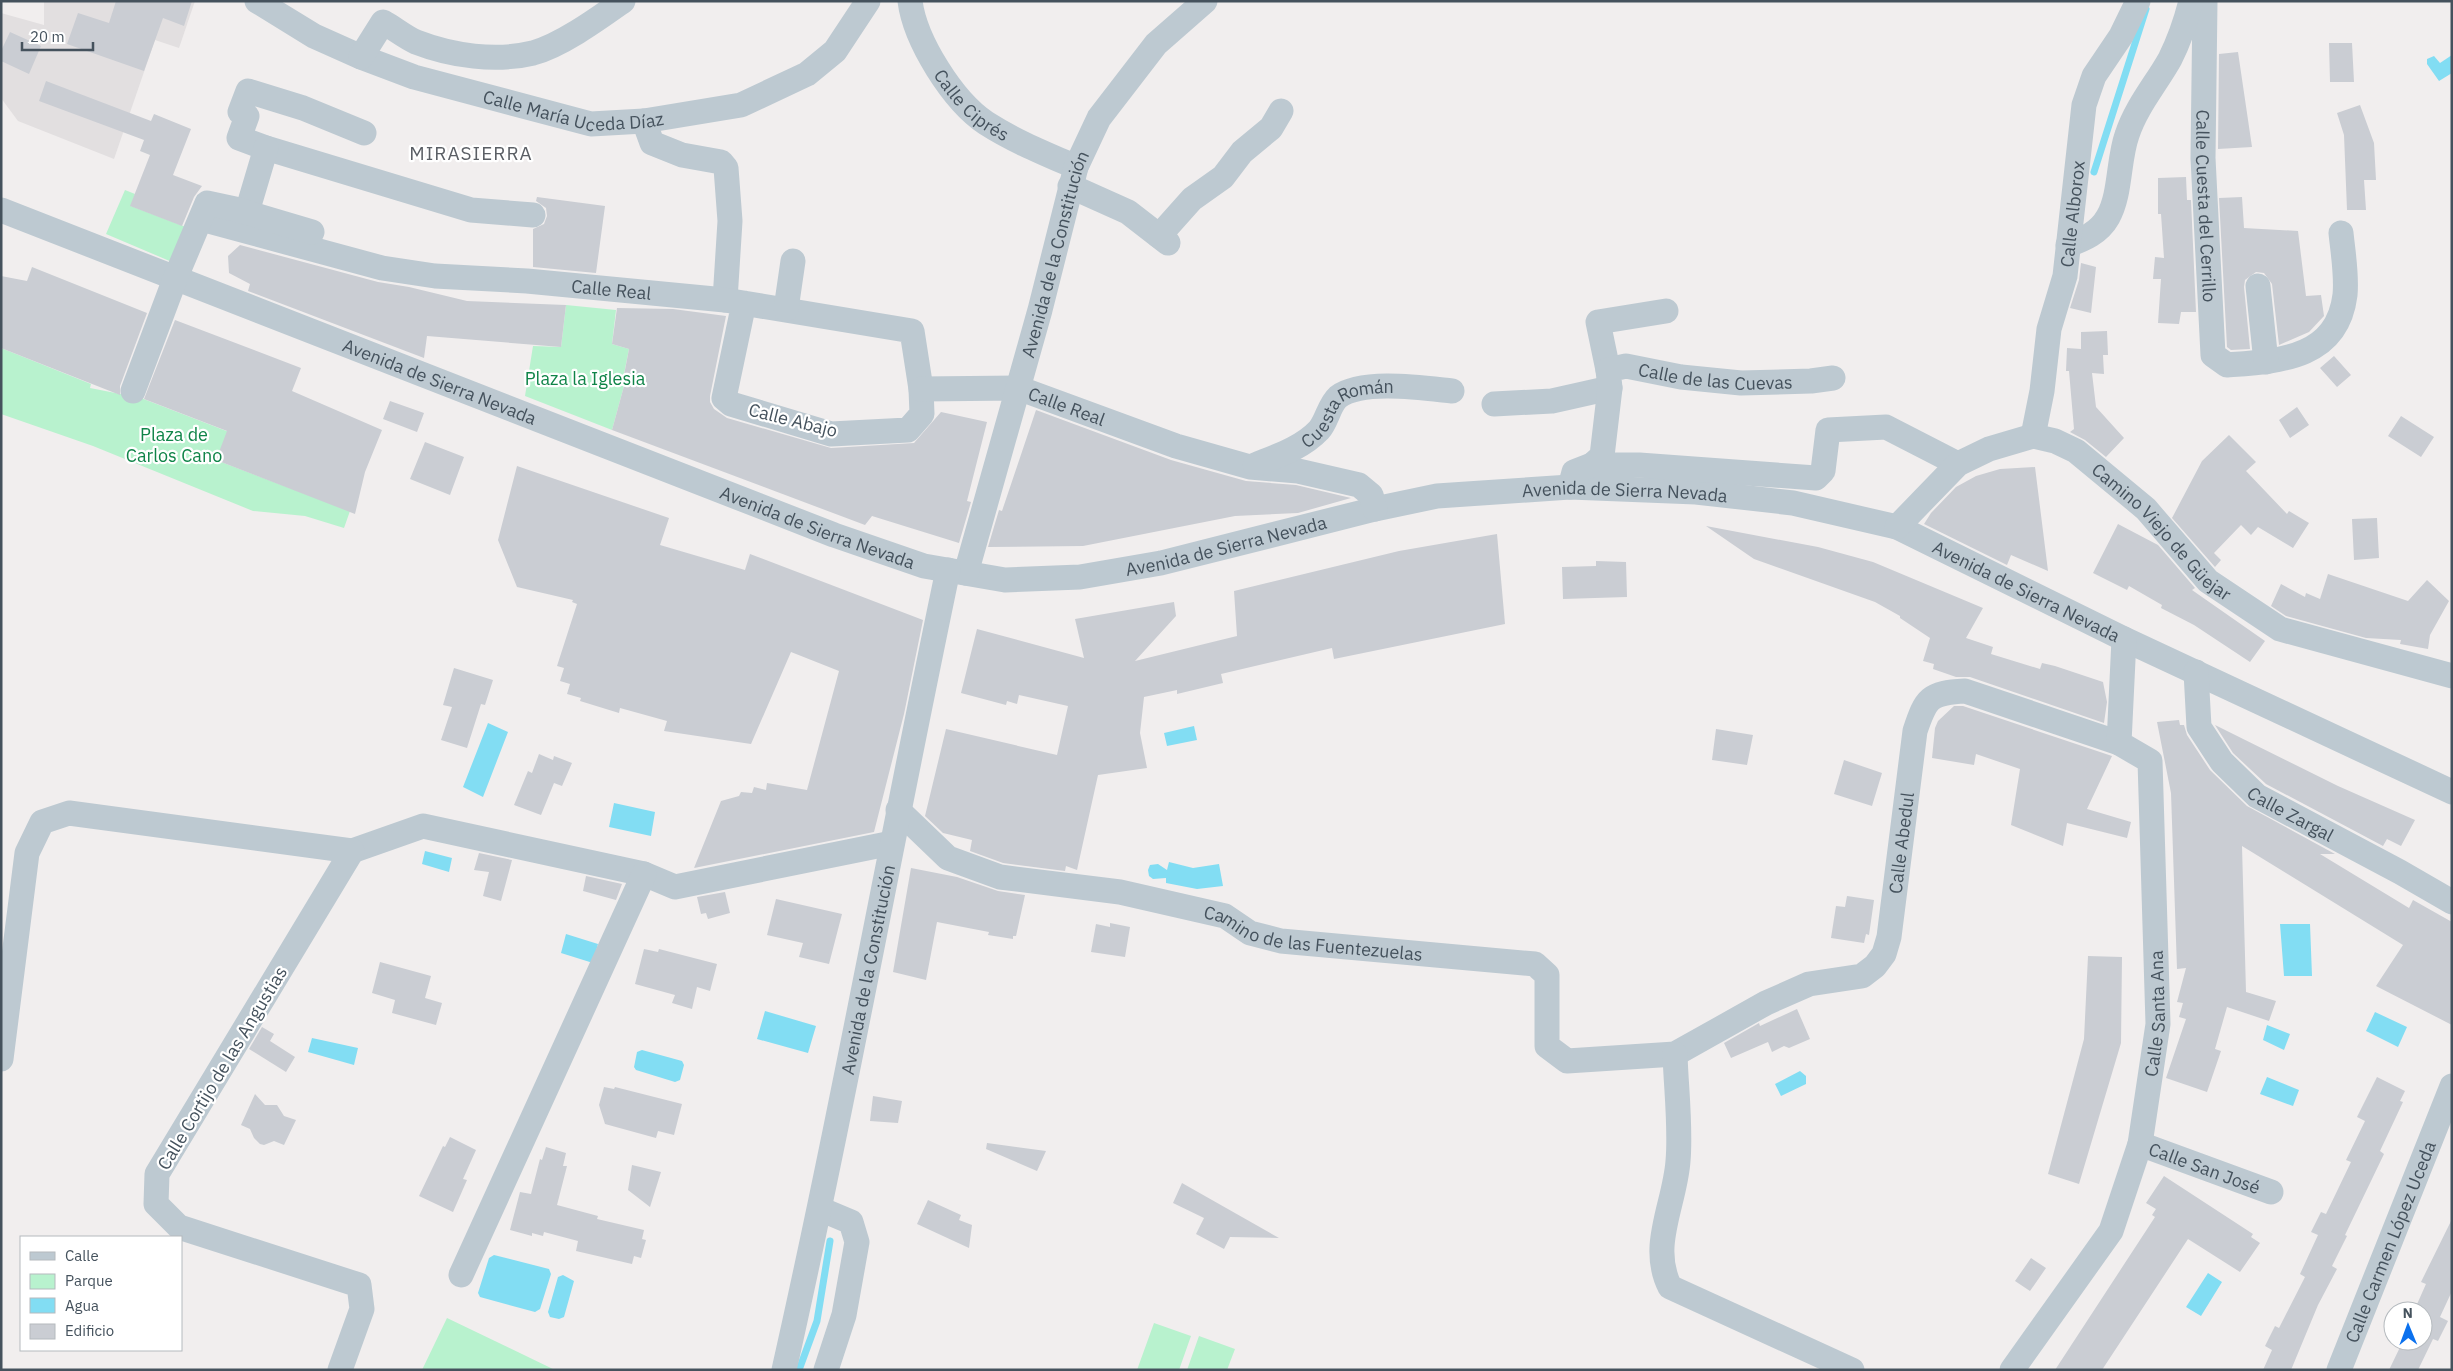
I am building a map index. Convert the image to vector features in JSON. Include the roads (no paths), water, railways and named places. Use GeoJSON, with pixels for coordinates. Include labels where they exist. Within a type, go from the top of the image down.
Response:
{"type":"FeatureCollection","features":[{"type":"Feature","properties":{"kind":"street","name":"Calle María Uceda Díaz"},"geometry":{"type":"LineString","coordinates":[[257,1],[314,36],[361,57],[414,77],[592,124],[644,121],[741,105],[807,74],[835,51],[868,1]]}},
{"type":"Feature","properties":{"kind":"street"},"geometry":{"type":"LineString","coordinates":[[361,57],[383,22],[415,41],[460,54],[502,57],[534,52],[584,28],[623,1]]}},
{"type":"Feature","properties":{"kind":"street","name":"Calle Ciprés"},"geometry":{"type":"LineString","coordinates":[[910,1],[926,52],[952,89],[985,122],[1031,147],[1073,177],[1128,212],[1164,240],[1192,199],[1223,177],[1242,152],[1271,128],[1281,111]]}},
{"type":"Feature","properties":{"kind":"street","name":"Avenida de la Constitución"},"geometry":{"type":"LineString","coordinates":[[784,1370],[820,1209],[898,810],[957,572],[1018,388],[1040,310],[1073,177],[1099,118],[1156,44],[1205,1]]}},
{"type":"Feature","properties":{"kind":"street","name":"Calle Alborox"},"geometry":{"type":"LineString","coordinates":[[2033,436],[2042,391],[2049,329],[2062,291],[2084,105],[2094,76],[2121,36],[2138,1]]}},
{"type":"Feature","properties":{"kind":"street"},"geometry":{"type":"LineString","coordinates":[[2068,245],[2092,236],[2108,217],[2118,182],[2126,136],[2139,108],[2170,58],[2186,20],[2191,1]]}},
{"type":"Feature","properties":{"kind":"street","name":"Calle Cuesta del Cerrillo"},"geometry":{"type":"LineString","coordinates":[[2205,1],[2203,158],[2213,355],[2227,365],[2266,362],[2302,354],[2330,336],[2341,317],[2345,293],[2341,233]]}},
{"type":"Feature","properties":{"kind":"street"},"geometry":{"type":"LineString","coordinates":[[364,134],[303,108],[248,90],[240,112],[247,116],[239,138],[266,148],[471,210],[532,215]]}},
{"type":"Feature","properties":{"kind":"street"},"geometry":{"type":"LineString","coordinates":[[644,121],[652,143],[682,155],[721,162],[726,168],[734,302]]}},
{"type":"Feature","properties":{"kind":"street"},"geometry":{"type":"LineString","coordinates":[[247,212],[266,148]]}},
{"type":"Feature","properties":{"kind":"street"},"geometry":{"type":"LineString","coordinates":[[133,391],[175,279],[207,204],[247,212],[425,265],[436,276]]}},
{"type":"Feature","properties":{"kind":"street","name":"Avenida de Sierra Nevada"},"geometry":{"type":"LineString","coordinates":[[1,210],[834,535],[924,566],[1005,580],[1080,577],[1162,563],[1375,509],[1436,496],[1570,487],[1696,492],[1793,503],[1898,528],[2124,638],[2452,792]]}},
{"type":"Feature","properties":{"kind":"street","name":"Calle Real"},"geometry":{"type":"LineString","coordinates":[[201,219],[382,268],[436,276],[536,282],[734,302],[912,331],[921,389],[1018,388],[1176,446],[1250,467],[1298,471],[1359,485],[1371,495],[1375,509]]}},
{"type":"Feature","properties":{"kind":"street"},"geometry":{"type":"LineString","coordinates":[[786,309],[793,261]]}},
{"type":"Feature","properties":{"kind":"street"},"geometry":{"type":"LineString","coordinates":[[2258,286],[2266,362]]}},
{"type":"Feature","properties":{"kind":"street","name":"Calle Abajo"},"geometry":{"type":"LineString","coordinates":[[734,302],[724,398],[731,404],[831,434],[878,433],[908,430],[922,414],[921,389]]}},
{"type":"Feature","properties":{"kind":"street"},"geometry":{"type":"LineString","coordinates":[[1570,487],[1574,472],[1592,465],[1602,456],[1609,379],[1598,322],[1666,311]]}},
{"type":"Feature","properties":{"kind":"street","name":"Calle de las Cuevas"},"geometry":{"type":"LineString","coordinates":[[1494,404],[1552,400],[1609,379],[1626,366],[1681,377],[1741,383],[1811,381],[1833,378]]}},
{"type":"Feature","properties":{"kind":"street","name":"Cuesta Román"},"geometry":{"type":"LineString","coordinates":[[1250,467],[1297,447],[1319,430],[1337,398],[1354,389],[1404,386],[1452,391]]}},
{"type":"Feature","properties":{"kind":"street"},"geometry":{"type":"LineString","coordinates":[[1592,465],[1639,466],[1816,478],[1822,471],[1828,430],[1886,427],[1958,464]]}},
{"type":"Feature","properties":{"kind":"street"},"geometry":{"type":"LineString","coordinates":[[1898,528],[1958,464],[1989,449],[2033,436]]}},
{"type":"Feature","properties":{"kind":"street","name":"Camino Viejo de Güejar"},"geometry":{"type":"LineString","coordinates":[[2033,436],[2055,441],[2076,452],[2146,509],[2208,581],[2280,629],[2452,676]]}},
{"type":"Feature","properties":{"kind":"street"},"geometry":{"type":"LineString","coordinates":[[2119,743],[2124,638]]}},
{"type":"Feature","properties":{"kind":"street","name":"Calle Zargal"},"geometry":{"type":"LineString","coordinates":[[2196,672],[2199,727],[2222,762],[2257,796],[2400,872],[2452,902]]}},
{"type":"Feature","properties":{"kind":"street","name":"Calle Abedul"},"geometry":{"type":"LineString","coordinates":[[1675,1054],[1766,1004],[1809,984],[1862,976],[1876,966],[1884,954],[1889,937],[1915,731],[1923,706],[1940,693],[1965,691],[2119,743]]}},
{"type":"Feature","properties":{"kind":"street","name":"Calle Santa Ana"},"geometry":{"type":"LineString","coordinates":[[2012,1370],[2111,1231],[2140,1144],[2158,1024],[2150,761],[2119,743]]}},
{"type":"Feature","properties":{"kind":"street","name":"Camino de las Fuentezuelas"},"geometry":{"type":"LineString","coordinates":[[898,810],[948,858],[1000,878],[1129,894],[1225,916],[1250,933],[1281,942],[1535,964],[1547,975],[1547,1046],[1566,1062],[1675,1054]]}},
{"type":"Feature","properties":{"kind":"street"},"geometry":{"type":"LineString","coordinates":[[1,1059],[27,853],[42,822],[69,813],[352,851],[423,826],[644,874],[674,887],[892,843]]}},
{"type":"Feature","properties":{"kind":"street","name":"Calle Cortijo de las Angustias"},"geometry":{"type":"LineString","coordinates":[[340,1370],[362,1309],[359,1285],[179,1227],[156,1204],[157,1174],[352,851]]}},
{"type":"Feature","properties":{"kind":"street"},"geometry":{"type":"LineString","coordinates":[[460,1275],[644,874]]}},
{"type":"Feature","properties":{"kind":"street"},"geometry":{"type":"LineString","coordinates":[[1675,1054],[1678,1161],[1661,1252],[1663,1272],[1670,1287],[1852,1370]]}},
{"type":"Feature","properties":{"kind":"street","name":"Calle Carmen López Uceda"},"geometry":{"type":"LineString","coordinates":[[2339,1370],[2452,1086]]}},
{"type":"Feature","properties":{"kind":"street","name":"Calle San José"},"geometry":{"type":"LineString","coordinates":[[2140,1144],[2271,1192]]}},
{"type":"Feature","properties":{"kind":"street"},"geometry":{"type":"LineString","coordinates":[[820,1209],[850,1222],[857,1242],[844,1314],[826,1370]]}},
{"type":"Feature","properties":{"kind":"water"},"geometry":{"type":"Polygon","coordinates":[[[2452,55],[2452,73],[2439,81],[2427,64],[2427,59],[2434,56],[2440,63],[2452,55]]]}},
{"type":"Feature","properties":{"kind":"water"},"geometry":{"type":"Polygon","coordinates":[[[488,723],[508,732],[483,797],[463,787],[488,723]]]}},
{"type":"Feature","properties":{"kind":"water"},"geometry":{"type":"Polygon","coordinates":[[[1194,726],[1197,740],[1167,746],[1164,733],[1194,726]]]}},
{"type":"Feature","properties":{"kind":"water"},"geometry":{"type":"Polygon","coordinates":[[[614,803],[655,812],[651,836],[609,827],[614,803]]]}},
{"type":"Feature","properties":{"kind":"water"},"geometry":{"type":"Polygon","coordinates":[[[425,851],[452,858],[449,872],[422,864],[425,851]]]}},
{"type":"Feature","properties":{"kind":"water"},"geometry":{"type":"Polygon","coordinates":[[[1169,862],[1193,868],[1219,864],[1223,886],[1197,889],[1166,883],[1166,878],[1153,879],[1149,876],[1148,870],[1150,865],[1158,864],[1167,870],[1169,862]]]}},
{"type":"Feature","properties":{"kind":"water"},"geometry":{"type":"Polygon","coordinates":[[[2280,924],[2310,924],[2312,976],[2284,976],[2280,924]]]}},
{"type":"Feature","properties":{"kind":"water"},"geometry":{"type":"Polygon","coordinates":[[[566,934],[598,944],[593,963],[561,953],[566,934]]]}},
{"type":"Feature","properties":{"kind":"water"},"geometry":{"type":"Polygon","coordinates":[[[765,1011],[816,1026],[808,1053],[757,1039],[765,1011]]]}},
{"type":"Feature","properties":{"kind":"water"},"geometry":{"type":"Polygon","coordinates":[[[2375,1012],[2407,1027],[2398,1047],[2366,1031],[2375,1012]]]}},
{"type":"Feature","properties":{"kind":"water"},"geometry":{"type":"Polygon","coordinates":[[[2267,1025],[2290,1034],[2284,1050],[2263,1040],[2267,1025]]]}},
{"type":"Feature","properties":{"kind":"water"},"geometry":{"type":"Polygon","coordinates":[[[312,1038],[358,1048],[354,1065],[308,1052],[312,1038]]]}},
{"type":"Feature","properties":{"kind":"water"},"geometry":{"type":"Polygon","coordinates":[[[642,1050],[682,1061],[684,1065],[680,1080],[675,1082],[636,1070],[634,1067],[637,1052],[642,1050]]]}},
{"type":"Feature","properties":{"kind":"water"},"geometry":{"type":"Polygon","coordinates":[[[1800,1071],[1806,1076],[1806,1084],[1781,1096],[1775,1084],[1800,1071]]]}},
{"type":"Feature","properties":{"kind":"water"},"geometry":{"type":"Polygon","coordinates":[[[2267,1077],[2299,1090],[2293,1106],[2260,1094],[2267,1077]]]}},
{"type":"Feature","properties":{"kind":"water"},"geometry":{"type":"Polygon","coordinates":[[[494,1255],[549,1269],[551,1274],[540,1309],[535,1312],[480,1297],[478,1293],[489,1258],[494,1255]]]}},
{"type":"Feature","properties":{"kind":"water"},"geometry":{"type":"Polygon","coordinates":[[[2208,1273],[2222,1282],[2201,1316],[2186,1307],[2208,1273]]]}},
{"type":"Feature","properties":{"kind":"water"},"geometry":{"type":"Polygon","coordinates":[[[563,1275],[574,1281],[564,1317],[559,1319],[550,1317],[548,1312],[558,1277],[563,1275]]]}},
{"type":"Feature","properties":{"kind":"waterway"},"geometry":{"type":"LineString","coordinates":[[2094,172],[2146,9]]}},
{"type":"Feature","properties":{"kind":"waterway"},"geometry":{"type":"LineString","coordinates":[[799,1370],[817,1321],[830,1241]]}},
{"type":"Feature","properties":{"kind":"district","name":"MIRASIERRA"},"geometry":{"type":"Point","coordinates":[471,153]}},
{"type":"Feature","properties":{"kind":"park label","name":"Plaza la Iglesia"},"geometry":{"type":"Point","coordinates":[585,378]}},
{"type":"Feature","properties":{"kind":"park label","name":"Plaza de Carlos Cano"},"geometry":{"type":"Point","coordinates":[174,444]}}]}
